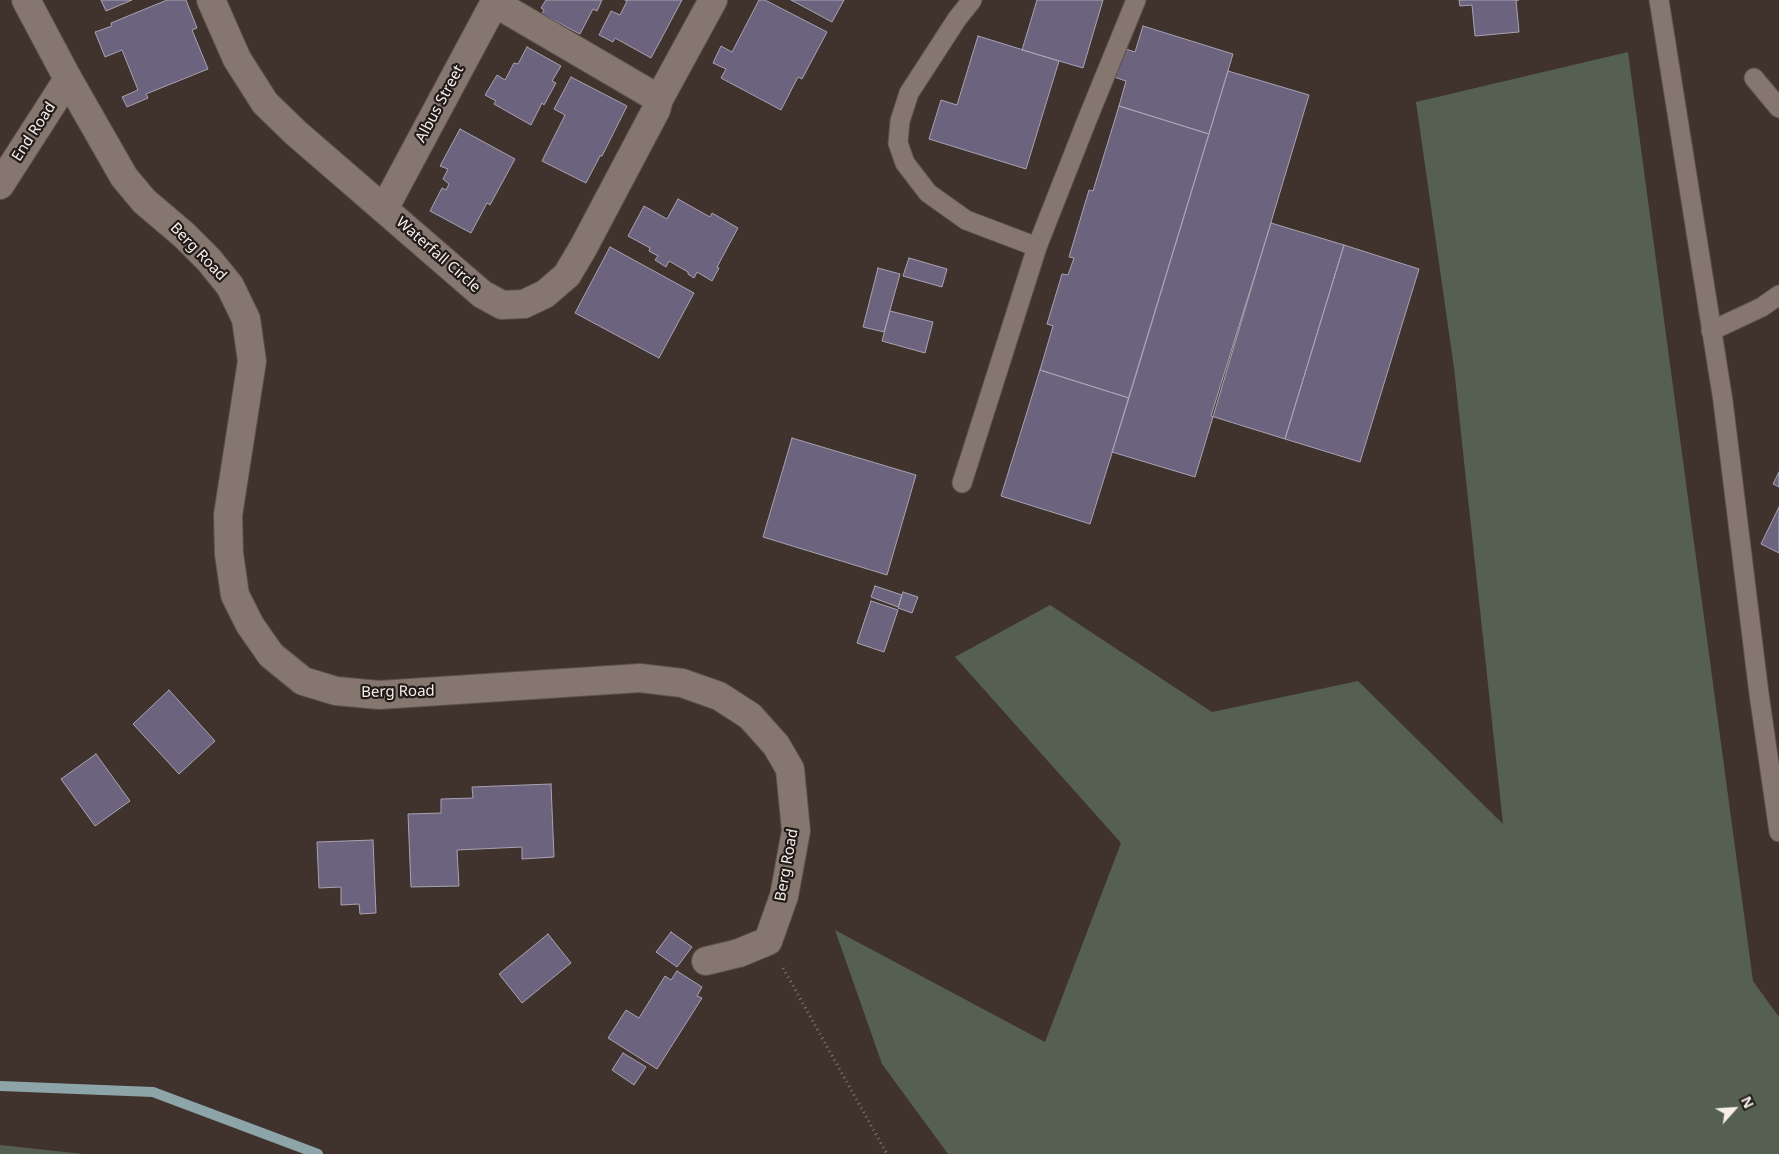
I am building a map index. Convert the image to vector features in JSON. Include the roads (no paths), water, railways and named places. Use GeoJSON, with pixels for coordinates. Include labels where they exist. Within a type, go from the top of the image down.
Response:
{"type":"FeatureCollection","features":[{"type":"Feature","properties":{"kind":"street","name":"Berg Road"},"geometry":{"type":"LineString","coordinates":[[26,0],[68,79],[124,177],[144,201],[184,235],[209,260],[230,286],[246,319],[252,361],[228,515],[229,554],[235,595],[250,625],[271,655],[303,681],[336,690],[379,695],[640,678],[682,683],[719,696],[750,716],[776,745],[790,769],[796,831],[784,896],[768,941],[739,953],[706,961]]}},
{"type":"Feature","properties":{"kind":"street","name":"Waterfall Circle"},"geometry":{"type":"LineString","coordinates":[[211,0],[237,59],[265,103],[296,133],[482,294],[502,305],[524,304],[545,294],[567,275],[713,0]]}},
{"type":"Feature","properties":{"kind":"street","name":"Albus Street"},"geometry":{"type":"LineString","coordinates":[[384,209],[496,1]]}},
{"type":"Feature","properties":{"kind":"street"},"geometry":{"type":"LineString","coordinates":[[496,1],[660,98]]}},
{"type":"Feature","properties":{"kind":"street","name":"End Road"},"geometry":{"type":"LineString","coordinates":[[0,185],[68,79]]}},
{"type":"Feature","properties":{"kind":"lane"},"geometry":{"type":"LineString","coordinates":[[972,0],[957,18],[909,93],[900,121],[898,143],[905,164],[928,193],[966,220],[1037,247]]}},
{"type":"Feature","properties":{"kind":"lane"},"geometry":{"type":"LineString","coordinates":[[962,483],[1037,247],[1136,0]]}},
{"type":"Feature","properties":{"kind":"lane"},"geometry":{"type":"LineString","coordinates":[[1659,0],[1722,401],[1759,694],[1779,832]]}},
{"type":"Feature","properties":{"kind":"lane"},"geometry":{"type":"LineString","coordinates":[[1754,78],[1779,108]]}},
{"type":"Feature","properties":{"kind":"lane"},"geometry":{"type":"LineString","coordinates":[[1711,331],[1762,307],[1779,295]]}},
{"type":"Feature","properties":{"kind":"waterway"},"geometry":{"type":"LineString","coordinates":[[0,1086],[153,1092],[318,1154]]}}]}
